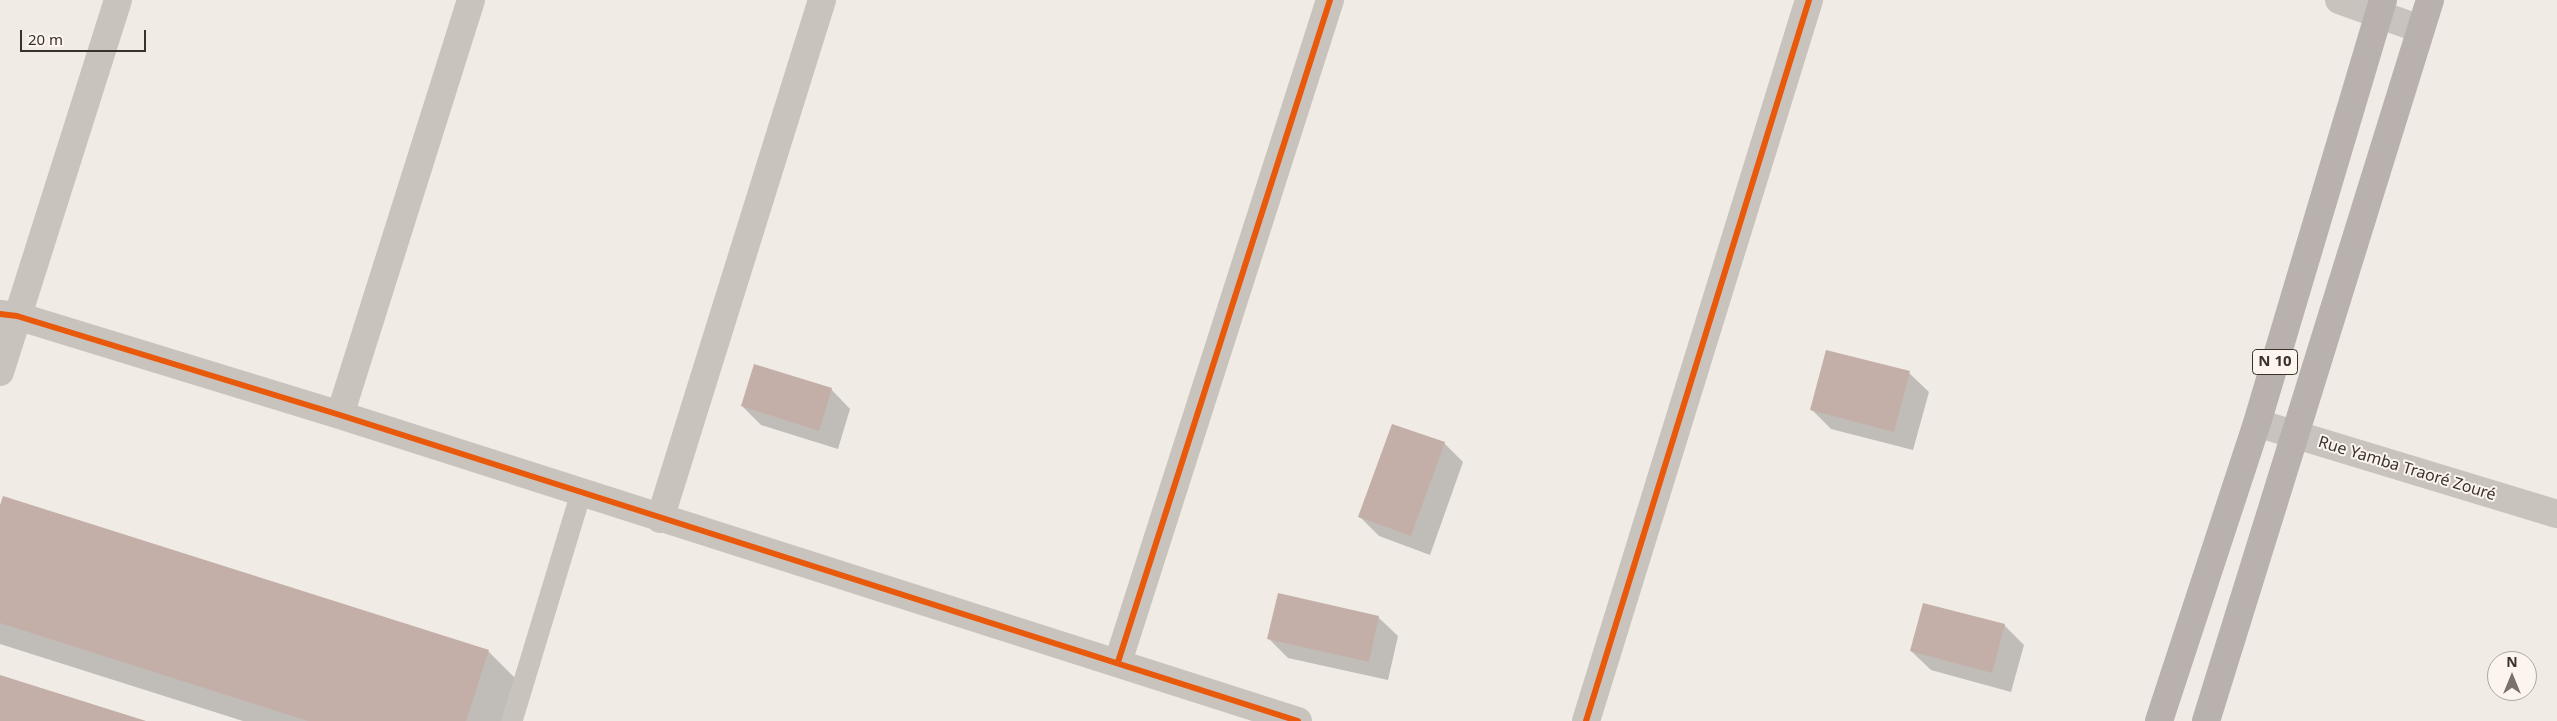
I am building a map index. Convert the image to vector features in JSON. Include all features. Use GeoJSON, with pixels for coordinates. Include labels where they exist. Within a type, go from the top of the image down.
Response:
{"type":"FeatureCollection","features":[{"type":"Feature","properties":{"kind":"main road","name":"N 10"},"geometry":{"type":"LineString","coordinates":[[2206,721],[2430,0]]}},
{"type":"Feature","properties":{"kind":"main road","name":"N 10"},"geometry":{"type":"LineString","coordinates":[[2159,721],[2257,423],[2381,7]]}},
{"type":"Feature","properties":{"kind":"street"},"geometry":{"type":"LineString","coordinates":[[0,372],[9,315],[118,0]]}},
{"type":"Feature","properties":{"kind":"street"},"geometry":{"type":"LineString","coordinates":[[340,415],[471,0]]}},
{"type":"Feature","properties":{"kind":"street"},"geometry":{"type":"LineString","coordinates":[[660,519],[822,0]]}},
{"type":"Feature","properties":{"kind":"street"},"geometry":{"type":"LineString","coordinates":[[1118,662],[1330,0]]}},
{"type":"Feature","properties":{"kind":"street"},"geometry":{"type":"LineString","coordinates":[[1586,721],[1809,0]]}},
{"type":"Feature","properties":{"kind":"street"},"geometry":{"type":"LineString","coordinates":[[2339,0],[2381,7],[2420,29]]}},
{"type":"Feature","properties":{"kind":"street"},"geometry":{"type":"LineString","coordinates":[[9,315],[340,415],[660,519],[1118,662],[1298,721]]}},
{"type":"Feature","properties":{"kind":"street","name":"Rue Yamba Traoré Zouré"},"geometry":{"type":"LineString","coordinates":[[2257,423],[2557,514]]}},
{"type":"Feature","properties":{"kind":"lane"},"geometry":{"type":"LineString","coordinates":[[512,721],[581,493]]}},
{"type":"Feature","properties":{"kind":"building"},"geometry":{"type":"Polygon","coordinates":[[[1826,350],[1910,371],[1894,432],[1810,410],[1826,350]]]}},
{"type":"Feature","properties":{"kind":"building"},"geometry":{"type":"Polygon","coordinates":[[[754,364],[832,388],[819,431],[741,406],[754,364]]]}},
{"type":"Feature","properties":{"kind":"building"},"geometry":{"type":"Polygon","coordinates":[[[1392,424],[1445,442],[1411,536],[1358,517],[1392,424]]]}},
{"type":"Feature","properties":{"kind":"building"},"geometry":{"type":"Polygon","coordinates":[[[3,496],[489,650],[466,721],[308,721],[0,623],[0,505],[3,496]]]}},
{"type":"Feature","properties":{"kind":"building"},"geometry":{"type":"Polygon","coordinates":[[[1278,593],[1379,616],[1369,662],[1267,639],[1278,593]]]}},
{"type":"Feature","properties":{"kind":"building"},"geometry":{"type":"Polygon","coordinates":[[[1923,603],[2005,624],[1992,673],[1910,651],[1923,603]]]}},
{"type":"Feature","properties":{"kind":"building"},"geometry":{"type":"Polygon","coordinates":[[[0,675],[146,721],[0,721],[0,675]]]}},
{"type":"Feature","properties":{"kind":"cycle path"},"geometry":{"type":"LineString","coordinates":[[1118,662],[1330,0]]}},
{"type":"Feature","properties":{"kind":"cycle path"},"geometry":{"type":"LineString","coordinates":[[1586,721],[1809,0]]}},
{"type":"Feature","properties":{"kind":"cycle path"},"geometry":{"type":"LineString","coordinates":[[0,314],[17,316],[340,415],[1298,721]]}}]}
